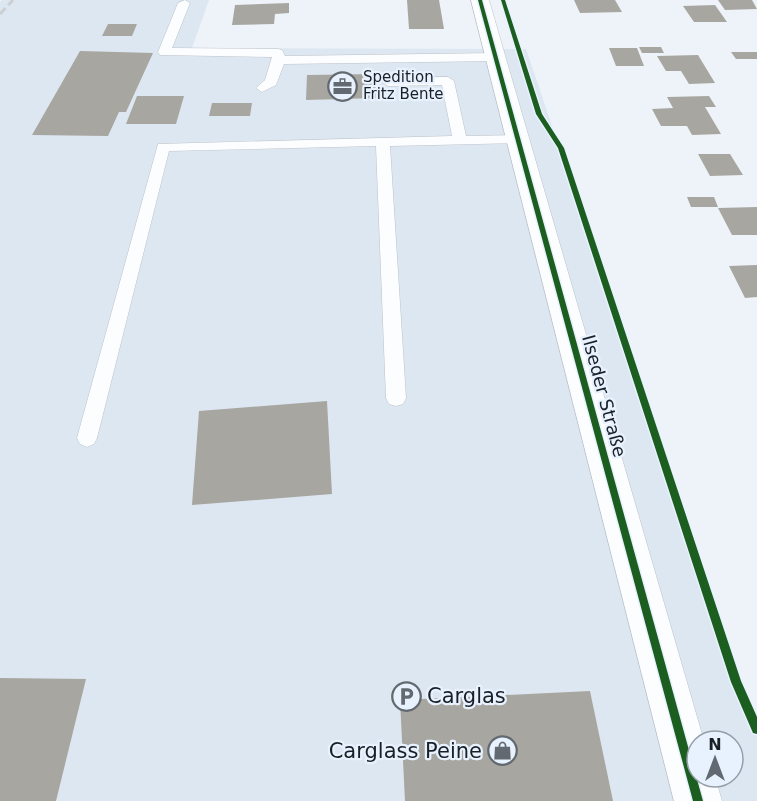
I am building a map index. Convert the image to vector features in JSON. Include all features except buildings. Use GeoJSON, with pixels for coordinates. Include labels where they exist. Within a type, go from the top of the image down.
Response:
{"type":"FeatureCollection","features":[{"type":"Feature","properties":{"kind":"street","name":"Ilseder Straße"},"geometry":{"type":"LineString","coordinates":[[480,0],[698,801]]}},
{"type":"Feature","properties":{"kind":"lane"},"geometry":{"type":"LineString","coordinates":[[184,3],[164,52],[278,52],[279,60],[271,82],[262,87]]}},
{"type":"Feature","properties":{"kind":"lane"},"geometry":{"type":"LineString","coordinates":[[279,60],[495,57]]}},
{"type":"Feature","properties":{"kind":"lane"},"geometry":{"type":"LineString","coordinates":[[388,82],[448,81],[460,140]]}},
{"type":"Feature","properties":{"kind":"lane"},"geometry":{"type":"LineString","coordinates":[[87,438],[163,147],[517,139]]}},
{"type":"Feature","properties":{"kind":"lane"},"geometry":{"type":"LineString","coordinates":[[383,142],[396,398]]}},
{"type":"Feature","properties":{"kind":"shaded area"},"geometry":{"type":"Polygon","coordinates":[[[2,0],[209,0],[192,48],[526,49],[757,730],[757,801],[0,801],[0,2],[2,0]]]}},
{"type":"Feature","properties":{"kind":"railway"},"geometry":{"type":"LineString","coordinates":[[0,14],[13,0]]}},
{"type":"Feature","properties":{"kind":"cycle path"},"geometry":{"type":"LineString","coordinates":[[480,0],[698,801]]}},
{"type":"Feature","properties":{"kind":"cycle path"},"geometry":{"type":"LineString","coordinates":[[503,0],[539,114],[561,148],[736,682],[757,729]]}},
{"type":"Feature","properties":{"kind":"place","name":"Spedition Fritz Bente"},"geometry":{"type":"Point","coordinates":[342,86]}},
{"type":"Feature","properties":{"kind":"place","name":"Carglas"},"geometry":{"type":"Point","coordinates":[406,696]}},
{"type":"Feature","properties":{"kind":"place","name":"Carglass Peine"},"geometry":{"type":"Point","coordinates":[503,751]}}]}
